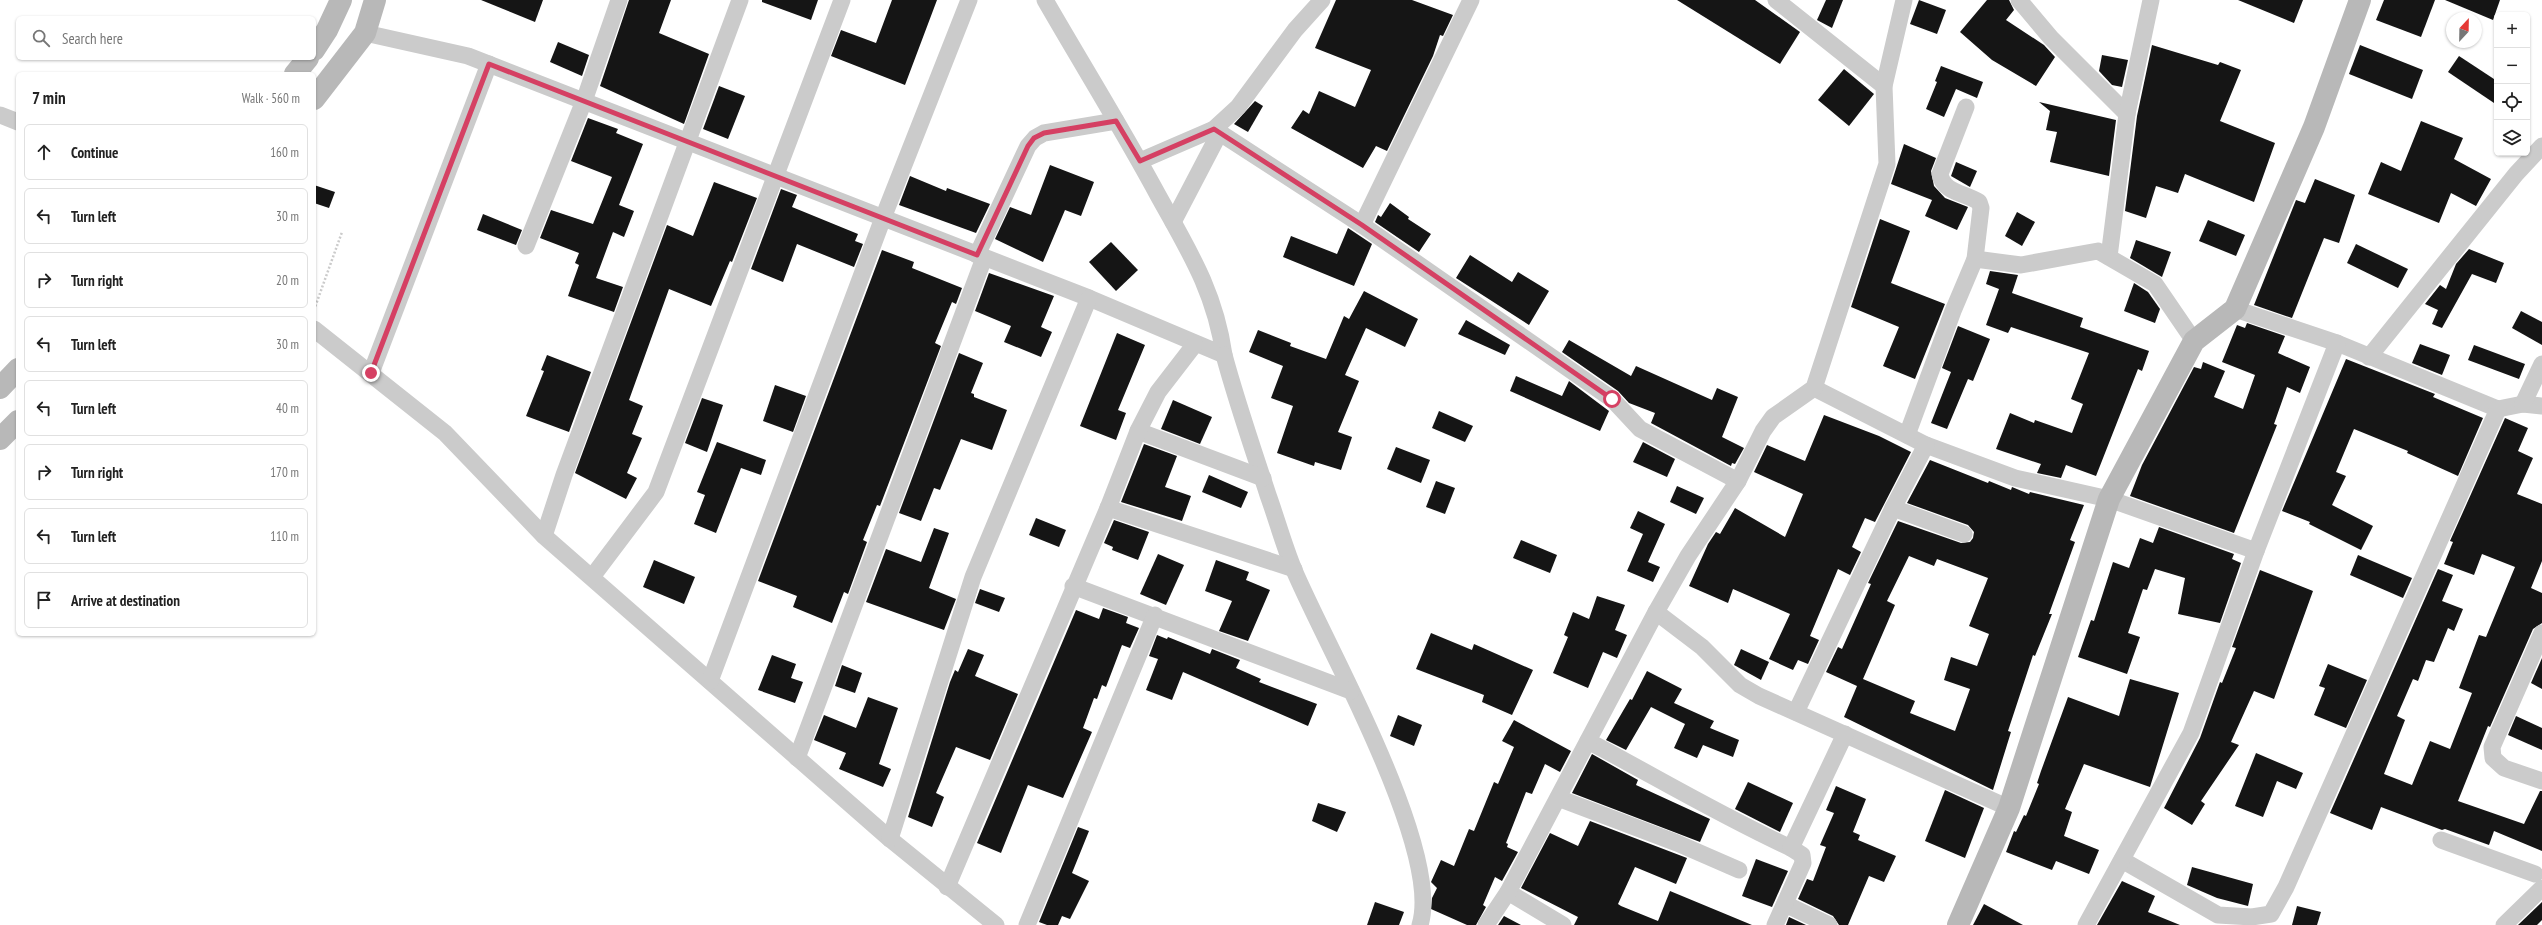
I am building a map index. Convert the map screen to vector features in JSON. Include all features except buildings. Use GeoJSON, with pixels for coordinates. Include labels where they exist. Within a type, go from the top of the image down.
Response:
{"type":"FeatureCollection","features":[{"type":"Feature","properties":{"kind":"street"},"geometry":{"type":"LineString","coordinates":[[316,47],[327,30],[341,0]]}},
{"type":"Feature","properties":{"kind":"street"},"geometry":{"type":"LineString","coordinates":[[316,96],[365,33],[375,0]]}},
{"type":"Feature","properties":{"kind":"street"},"geometry":{"type":"LineString","coordinates":[[526,246],[584,101],[619,0]]}},
{"type":"Feature","properties":{"kind":"street"},"geometry":{"type":"LineString","coordinates":[[544,536],[564,475],[740,0]]}},
{"type":"Feature","properties":{"kind":"street"},"geometry":{"type":"LineString","coordinates":[[592,577],[656,492],[842,0]]}},
{"type":"Feature","properties":{"kind":"street"},"geometry":{"type":"LineString","coordinates":[[710,681],[883,218],[968,0]]}},
{"type":"Feature","properties":{"kind":"street"},"geometry":{"type":"LineString","coordinates":[[1045,0],[1140,161],[1201,273],[1220,325],[1224,355],[1238,406],[1294,569],[1389,775],[1407,824],[1416,856],[1424,902],[1420,925]]}},
{"type":"Feature","properties":{"kind":"street"},"geometry":{"type":"LineString","coordinates":[[1173,222],[1217,130],[1260,80],[1295,30],[1322,0]]}},
{"type":"Feature","properties":{"kind":"street"},"geometry":{"type":"LineString","coordinates":[[1362,225],[1471,0]]}},
{"type":"Feature","properties":{"kind":"street"},"geometry":{"type":"LineString","coordinates":[[1776,0],[1884,86]]}},
{"type":"Feature","properties":{"kind":"street"},"geometry":{"type":"LineString","coordinates":[[1486,925],[1508,892],[1656,612],[1688,556],[1738,481],[1763,431],[1773,417],[1814,388],[1887,164],[1884,86],[1904,0]]}},
{"type":"Feature","properties":{"kind":"street"},"geometry":{"type":"LineString","coordinates":[[2019,0],[2051,38],[2127,114]]}},
{"type":"Feature","properties":{"kind":"street"},"geometry":{"type":"LineString","coordinates":[[2109,257],[2127,114],[2151,0]]}},
{"type":"Feature","properties":{"kind":"street"},"geometry":{"type":"LineString","coordinates":[[1958,925],[2009,808],[2109,500],[2194,341],[2235,309],[2314,127],[2360,0]]}},
{"type":"Feature","properties":{"kind":"street"},"geometry":{"type":"LineString","coordinates":[[365,33],[468,56],[1089,298],[1224,355]]}},
{"type":"Feature","properties":{"kind":"street"},"geometry":{"type":"LineString","coordinates":[[297,72],[306,60]]}},
{"type":"Feature","properties":{"kind":"street"},"geometry":{"type":"LineString","coordinates":[[371,373],[489,64]]}},
{"type":"Feature","properties":{"kind":"street"},"geometry":{"type":"LineString","coordinates":[[1907,435],[1953,311],[1975,259],[1981,208],[1979,202],[1946,187],[1941,182],[1940,174],[1966,107]]}},
{"type":"Feature","properties":{"kind":"street"},"geometry":{"type":"LineString","coordinates":[[0,115],[16,121]]}},
{"type":"Feature","properties":{"kind":"street"},"geometry":{"type":"LineString","coordinates":[[797,758],[981,256],[1028,146],[1034,138],[1044,133],[1116,121]]}},
{"type":"Feature","properties":{"kind":"street"},"geometry":{"type":"LineString","coordinates":[[1140,161],[1217,130]]}},
{"type":"Feature","properties":{"kind":"street"},"geometry":{"type":"LineString","coordinates":[[1217,130],[1362,225],[1612,399],[1640,429],[1738,481]]}},
{"type":"Feature","properties":{"kind":"street"},"geometry":{"type":"LineString","coordinates":[[2369,357],[2516,174],[2542,146]]}},
{"type":"Feature","properties":{"kind":"street"},"geometry":{"type":"LineString","coordinates":[[1975,259],[2021,265],[2098,251],[2155,284],[2194,341]]}},
{"type":"Feature","properties":{"kind":"street"},"geometry":{"type":"LineString","coordinates":[[890,839],[974,577],[1089,298]]}},
{"type":"Feature","properties":{"kind":"street"},"geometry":{"type":"LineString","coordinates":[[2235,309],[2337,343],[2498,409],[2523,404],[2542,406]]}},
{"type":"Feature","properties":{"kind":"street"},"geometry":{"type":"LineString","coordinates":[[316,331],[371,373],[445,434],[544,536],[890,839],[996,925]]}},
{"type":"Feature","properties":{"kind":"street"},"geometry":{"type":"LineString","coordinates":[[2086,925],[2191,732],[2256,551],[2337,343]]}},
{"type":"Feature","properties":{"kind":"street"},"geometry":{"type":"LineString","coordinates":[[947,886],[1073,586],[1108,508],[1138,430],[1158,392],[1195,344]]}},
{"type":"Feature","properties":{"kind":"street"},"geometry":{"type":"LineString","coordinates":[[2523,404],[2542,364]]}},
{"type":"Feature","properties":{"kind":"street"},"geometry":{"type":"LineString","coordinates":[[0,388],[16,371]]}},
{"type":"Feature","properties":{"kind":"street"},"geometry":{"type":"LineString","coordinates":[[1814,388],[1926,445],[2015,478],[2109,500],[2256,551]]}},
{"type":"Feature","properties":{"kind":"street"},"geometry":{"type":"LineString","coordinates":[[2122,860],[2217,920],[2271,914],[2286,887],[2498,409]]}},
{"type":"Feature","properties":{"kind":"street"},"geometry":{"type":"LineString","coordinates":[[0,439],[16,423]]}},
{"type":"Feature","properties":{"kind":"street"},"geometry":{"type":"LineString","coordinates":[[1138,430],[1263,478]]}},
{"type":"Feature","properties":{"kind":"street"},"geometry":{"type":"LineString","coordinates":[[1796,712],[1893,508],[1926,445]]}},
{"type":"Feature","properties":{"kind":"street"},"geometry":{"type":"LineString","coordinates":[[1108,508],[1294,569]]}},
{"type":"Feature","properties":{"kind":"street"},"geometry":{"type":"LineString","coordinates":[[1893,508],[1964,534]]}},
{"type":"Feature","properties":{"kind":"street"},"geometry":{"type":"LineString","coordinates":[[1073,586],[1155,615],[1351,691]]}},
{"type":"Feature","properties":{"kind":"street"},"geometry":{"type":"LineString","coordinates":[[1656,612],[1697,643],[1740,685],[1796,712],[2009,808]]}},
{"type":"Feature","properties":{"kind":"street"},"geometry":{"type":"LineString","coordinates":[[1027,925],[1155,615]]}},
{"type":"Feature","properties":{"kind":"street"},"geometry":{"type":"LineString","coordinates":[[2542,633],[2492,747],[2493,758],[2504,768],[2542,782]]}},
{"type":"Feature","properties":{"kind":"street"},"geometry":{"type":"LineString","coordinates":[[1791,848],[1845,734]]}},
{"type":"Feature","properties":{"kind":"street"},"geometry":{"type":"LineString","coordinates":[[1588,741],[1712,806],[1744,826],[1791,848],[1802,855],[1803,863],[1775,925]]}},
{"type":"Feature","properties":{"kind":"street"},"geometry":{"type":"LineString","coordinates":[[1558,798],[1677,843],[1739,870]]}},
{"type":"Feature","properties":{"kind":"street"},"geometry":{"type":"LineString","coordinates":[[2441,840],[2540,878],[2504,925]]}},
{"type":"Feature","properties":{"kind":"street"},"geometry":{"type":"LineString","coordinates":[[1508,892],[1563,925]]}},
{"type":"Feature","properties":{"kind":"street"},"geometry":{"type":"LineString","coordinates":[[1785,904],[1829,925]]}},
{"type":"Feature","properties":{"kind":"path"},"geometry":{"type":"LineString","coordinates":[[316,304],[342,232]]}},
{"type":"Feature","properties":{"kind":"route"},"geometry":{"type":"LineString","coordinates":[[371,373],[489,64],[977,255],[1028,146],[1034,138],[1044,133],[1116,121],[1140,161],[1214,129],[1362,225],[1612,399]]}}]}
